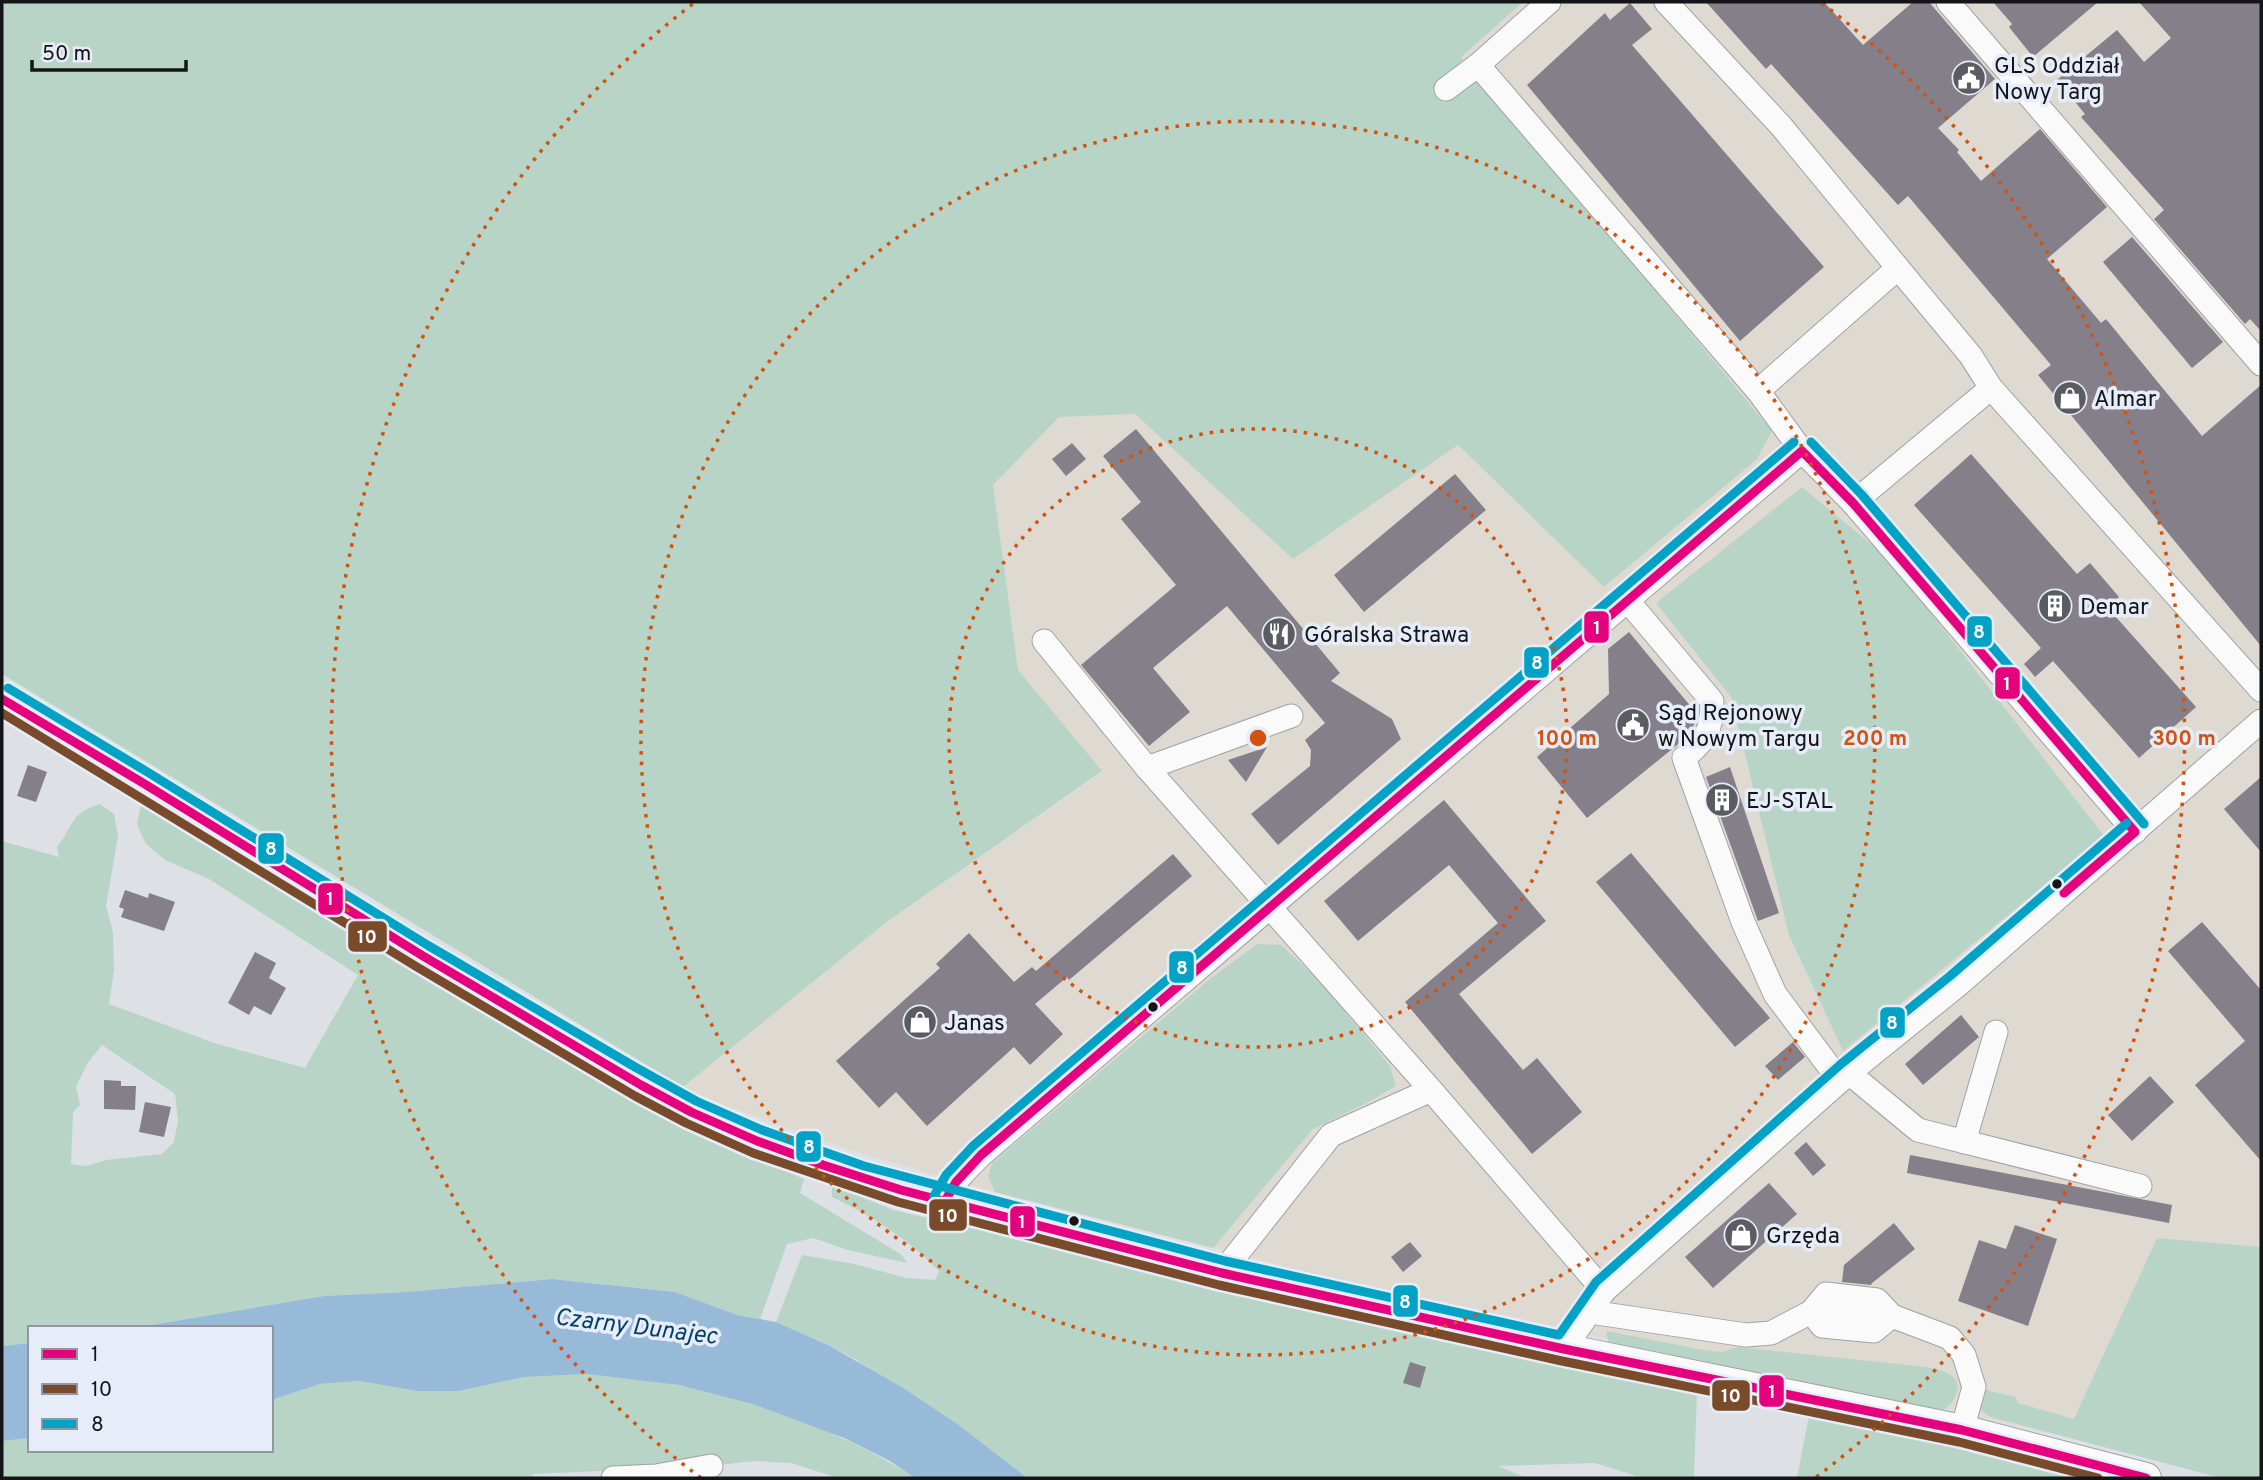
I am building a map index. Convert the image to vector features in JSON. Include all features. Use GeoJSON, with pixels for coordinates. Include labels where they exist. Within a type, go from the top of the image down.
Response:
{"type":"FeatureCollection","features":[{"type":"Feature","properties":{"kind":"main road"},"geometry":{"type":"LineString","coordinates":[[2,699],[423,956],[641,1085],[691,1112],[757,1141],[860,1178],[1222,1273],[1564,1349],[1962,1430],[2146,1478]]}},
{"type":"Feature","properties":{"kind":"street"},"geometry":{"type":"LineString","coordinates":[[1447,89],[1549,2]]}},
{"type":"Feature","properties":{"kind":"street"},"geometry":{"type":"LineString","coordinates":[[1666,2],[1781,126],[1971,356],[1991,388],[2261,690]]}},
{"type":"Feature","properties":{"kind":"street"},"geometry":{"type":"LineString","coordinates":[[1948,2],[2261,364]]}},
{"type":"Feature","properties":{"kind":"street"},"geometry":{"type":"LineString","coordinates":[[1478,65],[1758,391],[1802,451],[1853,503],[2135,832]]}},
{"type":"Feature","properties":{"kind":"street"},"geometry":{"type":"LineString","coordinates":[[1758,391],[1898,268]]}},
{"type":"Feature","properties":{"kind":"street"},"geometry":{"type":"LineString","coordinates":[[1853,503],[1991,388]]}},
{"type":"Feature","properties":{"kind":"street"},"geometry":{"type":"LineString","coordinates":[[946,1201],[949,1191],[981,1155],[1802,451]]}},
{"type":"Feature","properties":{"kind":"street"},"geometry":{"type":"LineString","coordinates":[[1627,600],[1712,701],[1712,717],[1704,741],[1684,758],[1743,922],[1775,994],[1844,1077],[1918,1130],[2140,1186]]}},
{"type":"Feature","properties":{"kind":"street"},"geometry":{"type":"LineString","coordinates":[[1044,641],[1147,768],[1604,1291]]}},
{"type":"Feature","properties":{"kind":"street"},"geometry":{"type":"LineString","coordinates":[[1147,768],[1292,716]]}},
{"type":"Feature","properties":{"kind":"street"},"geometry":{"type":"LineString","coordinates":[[1564,1349],[1604,1291],[1844,1077],[1958,985],[2261,721]]}},
{"type":"Feature","properties":{"kind":"street"},"geometry":{"type":"LineString","coordinates":[[1964,1142],[1996,1032]]}},
{"type":"Feature","properties":{"kind":"street"},"geometry":{"type":"LineString","coordinates":[[1222,1273],[1331,1135],[1431,1090]]}},
{"type":"Feature","properties":{"kind":"street"},"geometry":{"type":"LineString","coordinates":[[1590,1312],[1746,1335],[1771,1333],[1811,1312],[1826,1294],[1877,1300],[1892,1316],[1950,1338],[1965,1354],[1974,1387],[1962,1430]]}},
{"type":"Feature","properties":{"kind":"street"},"geometry":{"type":"LineString","coordinates":[[1811,1312],[1822,1326],[1874,1331],[1892,1316]]}},
{"type":"Feature","properties":{"kind":"street"},"geometry":{"type":"LineString","coordinates":[[614,1478],[656,1476],[711,1466]]}},
{"type":"Feature","properties":{"kind":"shaded area"},"geometry":{"type":"Polygon","coordinates":[[[1523,2],[2261,2],[2261,1247],[2157,1238],[2070,1438],[1910,1401],[1726,1368],[1535,1322],[1344,1282],[1213,1248],[1313,1129],[1396,1086],[1390,1066],[1318,979],[1210,979],[992,1163],[988,1176],[995,1192],[850,1150],[715,1102],[683,1087],[888,921],[1102,772],[1018,670],[993,484],[1059,417],[1135,414],[1293,559],[1457,445],[1604,587],[1772,431],[1460,56],[1523,2]],[[1731,697],[1789,935],[1843,1051],[1731,697]]]}},
{"type":"Feature","properties":{"kind":"green space"},"geometry":{"type":"Polygon","coordinates":[[[2,2],[1523,2],[1461,57],[1772,431],[1757,459],[1604,587],[1458,445],[1293,559],[1135,414],[1059,417],[993,485],[1018,670],[1102,771],[888,921],[683,1087],[2,674],[2,2]]]}},
{"type":"Feature","properties":{"kind":"green space"},"geometry":{"type":"Polygon","coordinates":[[[1802,487],[1889,559],[2104,836],[1843,1051],[1789,935],[1731,697],[1656,603],[1802,487]]]}},
{"type":"Feature","properties":{"kind":"green space"},"geometry":{"type":"Polygon","coordinates":[[[100,804],[114,814],[118,836],[106,906],[113,932],[114,970],[109,1004],[214,1043],[305,1068],[358,975],[209,879],[165,860],[146,844],[137,825],[141,804],[627,1095],[713,1139],[804,1179],[800,1193],[902,1255],[907,1263],[848,1250],[813,1238],[787,1244],[760,1319],[737,1315],[675,1292],[552,1279],[407,1292],[324,1296],[145,1326],[28,1326],[28,1343],[2,1346],[2,841],[59,857],[57,847],[83,811],[100,804]],[[102,1045],[87,1064],[76,1087],[80,1105],[73,1112],[71,1164],[87,1166],[106,1160],[162,1154],[174,1142],[178,1121],[175,1094],[102,1045]]]}},
{"type":"Feature","properties":{"kind":"green space"},"geometry":{"type":"Polygon","coordinates":[[[1257,944],[1281,945],[1318,979],[1390,1066],[1396,1086],[1313,1129],[1213,1248],[995,1192],[988,1176],[992,1163],[1210,979],[1257,944]]]}},
{"type":"Feature","properties":{"kind":"green space"},"geometry":{"type":"Polygon","coordinates":[[[832,1184],[893,1210],[1146,1267],[1248,1295],[1346,1312],[1697,1391],[1694,1478],[1643,1478],[1595,1463],[1498,1466],[1526,1478],[1027,1478],[855,1359],[776,1322],[802,1255],[855,1264],[906,1278],[935,1280],[939,1271],[889,1229],[832,1197],[832,1184]]]}},
{"type":"Feature","properties":{"kind":"green space"},"geometry":{"type":"Polygon","coordinates":[[[2157,1238],[2261,1247],[2261,1478],[2221,1478],[1990,1417],[1978,1404],[1982,1389],[2015,1397],[2018,1403],[2074,1419],[2157,1238]]]}},
{"type":"Feature","properties":{"kind":"green space"},"geometry":{"type":"Polygon","coordinates":[[[1606,1331],[1704,1350],[1722,1352],[1738,1347],[1926,1367],[1950,1375],[1958,1387],[1952,1402],[1938,1412],[1609,1346],[1606,1331]]]}},
{"type":"Feature","properties":{"kind":"green space"},"geometry":{"type":"Polygon","coordinates":[[[587,1374],[678,1385],[738,1399],[832,1434],[890,1462],[915,1478],[838,1478],[791,1463],[753,1461],[711,1466],[533,1474],[532,1478],[2,1478],[2,1441],[28,1438],[28,1452],[273,1452],[273,1399],[320,1384],[359,1381],[417,1391],[458,1391],[524,1377],[587,1374]]]}},
{"type":"Feature","properties":{"kind":"green space"},"geometry":{"type":"Polygon","coordinates":[[[1809,1415],[2089,1478],[1797,1478],[1809,1415]]]}},
{"type":"Feature","properties":{"kind":"water","name":"Czarny Dunajec"},"geometry":{"type":"Polygon","coordinates":[[[552,1279],[675,1292],[737,1315],[776,1322],[830,1346],[903,1388],[960,1426],[1027,1478],[915,1478],[890,1461],[844,1438],[753,1404],[679,1385],[587,1374],[524,1377],[458,1391],[417,1391],[359,1381],[320,1384],[273,1399],[273,1326],[145,1326],[324,1296],[407,1292],[552,1279]]]}},
{"type":"Feature","properties":{"kind":"water"},"geometry":{"type":"Polygon","coordinates":[[[28,1343],[28,1438],[2,1441],[2,1346],[28,1343]]]}},
{"type":"Feature","properties":{"kind":"building"},"geometry":{"type":"Polygon","coordinates":[[[1706,2],[1824,2],[1863,45],[1913,2],[1929,2],[1995,79],[1938,128],[1959,150],[1957,152],[1981,181],[2040,129],[2107,207],[2047,259],[2101,323],[2106,319],[2202,436],[2261,385],[2261,646],[2038,375],[2051,365],[1908,196],[1898,205],[1771,64],[1766,69],[1706,2]]]}},
{"type":"Feature","properties":{"kind":"building"},"geometry":{"type":"Polygon","coordinates":[[[1993,2],[2098,2],[2033,57],[2009,27],[2012,24],[1993,2]]]}},
{"type":"Feature","properties":{"kind":"building"},"geometry":{"type":"Polygon","coordinates":[[[2139,2],[2261,2],[2261,331],[2250,319],[2245,324],[2154,219],[2164,210],[2081,117],[2085,114],[2057,80],[2117,30],[2144,62],[2171,38],[2139,2]]]}},
{"type":"Feature","properties":{"kind":"building"},"geometry":{"type":"Polygon","coordinates":[[[1630,3],[1652,29],[1632,45],[1824,267],[1740,341],[1527,85],[1605,13],[1610,20],[1630,3]]]}},
{"type":"Feature","properties":{"kind":"building"},"geometry":{"type":"Polygon","coordinates":[[[2132,237],[2223,342],[2192,368],[2103,262],[2132,237]]]}},
{"type":"Feature","properties":{"kind":"building"},"geometry":{"type":"Polygon","coordinates":[[[1136,429],[1340,673],[1331,681],[1392,719],[1401,739],[1278,845],[1251,814],[1310,766],[1311,750],[1305,740],[1325,723],[1227,606],[1153,668],[1190,712],[1149,746],[1081,665],[1176,585],[1121,519],[1141,502],[1103,456],[1136,429]]]}},
{"type":"Feature","properties":{"kind":"building"},"geometry":{"type":"Polygon","coordinates":[[[1072,443],[1086,459],[1066,476],[1052,459],[1072,443]]]}},
{"type":"Feature","properties":{"kind":"building","name":"Demar"},"geometry":{"type":"Polygon","coordinates":[[[1971,454],[2077,574],[2090,563],[2119,597],[2107,607],[2196,707],[2139,758],[2053,661],[2035,677],[2024,664],[2041,648],[1914,505],[1971,454]]]}},
{"type":"Feature","properties":{"kind":"building"},"geometry":{"type":"Polygon","coordinates":[[[1455,474],[1486,510],[1364,612],[1334,575],[1455,474]]]}},
{"type":"Feature","properties":{"kind":"building","name":"Sąd Rejonowy w Nowym Targu"},"geometry":{"type":"Polygon","coordinates":[[[1629,632],[1697,717],[1691,732],[1682,741],[1587,818],[1537,757],[1609,694],[1608,649],[1629,632]]]}},
{"type":"Feature","properties":{"kind":"building"},"geometry":{"type":"Polygon","coordinates":[[[1267,747],[1246,782],[1228,760],[1267,747]]]}},
{"type":"Feature","properties":{"kind":"building"},"geometry":{"type":"Polygon","coordinates":[[[28,765],[47,772],[36,802],[17,796],[28,765]]]}},
{"type":"Feature","properties":{"kind":"building"},"geometry":{"type":"Polygon","coordinates":[[[1730,767],[1779,913],[1758,921],[1706,777],[1730,767]]]}},
{"type":"Feature","properties":{"kind":"building"},"geometry":{"type":"Polygon","coordinates":[[[2261,777],[2261,852],[2224,809],[2261,777]]]}},
{"type":"Feature","properties":{"kind":"building"},"geometry":{"type":"Polygon","coordinates":[[[1444,800],[1546,921],[1459,994],[1523,1070],[1537,1058],[1582,1112],[1532,1154],[1405,1002],[1498,923],[1449,865],[1358,941],[1324,901],[1444,800]]]}},
{"type":"Feature","properties":{"kind":"building"},"geometry":{"type":"Polygon","coordinates":[[[1631,853],[1770,1018],[1735,1047],[1596,882],[1631,853]]]}},
{"type":"Feature","properties":{"kind":"building"},"geometry":{"type":"Polygon","coordinates":[[[1173,854],[1192,876],[1069,980],[1067,977],[1035,1004],[1063,1034],[1030,1065],[1014,1047],[927,1126],[896,1092],[879,1108],[836,1061],[940,968],[936,964],[969,933],[1014,982],[1032,967],[1036,971],[1173,854]]]}},
{"type":"Feature","properties":{"kind":"building"},"geometry":{"type":"Polygon","coordinates":[[[125,890],[148,898],[149,893],[175,902],[164,931],[121,917],[124,909],[119,907],[125,890]]]}},
{"type":"Feature","properties":{"kind":"building"},"geometry":{"type":"Polygon","coordinates":[[[2202,922],[2261,990],[2261,1161],[2195,1085],[2245,1041],[2168,951],[2202,922]]]}},
{"type":"Feature","properties":{"kind":"building"},"geometry":{"type":"Polygon","coordinates":[[[255,952],[276,963],[269,978],[286,988],[271,1015],[254,1006],[249,1015],[228,1003],[255,952]]]}},
{"type":"Feature","properties":{"kind":"building"},"geometry":{"type":"Polygon","coordinates":[[[1961,1015],[1979,1037],[1923,1085],[1905,1064],[1961,1015]]]}},
{"type":"Feature","properties":{"kind":"building"},"geometry":{"type":"Polygon","coordinates":[[[1793,1042],[1805,1057],[1778,1080],[1765,1066],[1793,1042]]]}},
{"type":"Feature","properties":{"kind":"building"},"geometry":{"type":"Polygon","coordinates":[[[2150,1076],[2174,1102],[2132,1141],[2108,1115],[2150,1076]]]}},
{"type":"Feature","properties":{"kind":"building"},"geometry":{"type":"Polygon","coordinates":[[[104,1080],[121,1081],[121,1086],[136,1086],[135,1110],[104,1109],[104,1080]]]}},
{"type":"Feature","properties":{"kind":"building"},"geometry":{"type":"Polygon","coordinates":[[[145,1102],[171,1107],[164,1137],[139,1132],[145,1102]]]}},
{"type":"Feature","properties":{"kind":"building"},"geometry":{"type":"Polygon","coordinates":[[[1806,1142],[1826,1165],[1813,1176],[1794,1153],[1806,1142]]]}},
{"type":"Feature","properties":{"kind":"building"},"geometry":{"type":"Polygon","coordinates":[[[1910,1155],[2172,1205],[2169,1223],[1907,1173],[1910,1155]]]}},
{"type":"Feature","properties":{"kind":"building","name":"Grzęda"},"geometry":{"type":"Polygon","coordinates":[[[1769,1183],[1797,1214],[1713,1288],[1685,1257],[1769,1183]]]}},
{"type":"Feature","properties":{"kind":"building"},"geometry":{"type":"Polygon","coordinates":[[[1894,1223],[1915,1249],[1871,1285],[1842,1282],[1844,1265],[1894,1223]]]}},
{"type":"Feature","properties":{"kind":"building"},"geometry":{"type":"Polygon","coordinates":[[[2015,1225],[2057,1239],[2028,1326],[1958,1301],[1979,1240],[2006,1249],[2015,1225]]]}},
{"type":"Feature","properties":{"kind":"building"},"geometry":{"type":"Polygon","coordinates":[[[1410,1242],[1422,1256],[1403,1272],[1391,1257],[1410,1242]]]}},
{"type":"Feature","properties":{"kind":"building"},"geometry":{"type":"Polygon","coordinates":[[[1410,1362],[1426,1367],[1420,1388],[1403,1383],[1410,1362]]]}},
{"type":"Feature","properties":{"kind":"transit line","name":"8"},"geometry":{"type":"LineString","coordinates":[[934,1196],[946,1175],[973,1146],[1794,442]]}},
{"type":"Feature","properties":{"kind":"transit line","name":"8"},"geometry":{"type":"LineString","coordinates":[[1811,442],[1862,495],[2144,824]]}},
{"type":"Feature","properties":{"kind":"transit line","name":"1"},"geometry":{"type":"LineString","coordinates":[[945,1201],[956,1182],[981,1155],[1802,451],[1853,503],[2135,832],[2064,893]]}},
{"type":"Feature","properties":{"kind":"transit line","name":"8"},"geometry":{"type":"LineString","coordinates":[[8,688],[429,946],[635,1067],[696,1101],[762,1130],[864,1166],[1225,1261],[1559,1335],[1596,1282],[1841,1064],[1950,976],[2127,823]]}},
{"type":"Feature","properties":{"kind":"transit line","name":"1"},"geometry":{"type":"LineString","coordinates":[[2,699],[423,956],[641,1085],[691,1112],[757,1141],[823,1165],[901,1190],[1222,1273],[1564,1349],[1962,1430],[2146,1478]]}},
{"type":"Feature","properties":{"kind":"transit line","name":"10"},"geometry":{"type":"LineString","coordinates":[[2,713],[417,967],[635,1096],[686,1123],[753,1153],[898,1202],[1219,1285],[1562,1361],[1959,1442],[2098,1478]]}},
{"type":"Feature","properties":{"kind":"place","name":"GLS Oddział Nowy Targ"},"geometry":{"type":"Point","coordinates":[1969,78]}},
{"type":"Feature","properties":{"kind":"place","name":"Almar"},"geometry":{"type":"Point","coordinates":[2070,398]}},
{"type":"Feature","properties":{"kind":"place","name":"Demar"},"geometry":{"type":"Point","coordinates":[2055,606]}},
{"type":"Feature","properties":{"kind":"place","name":"Góralska Strawa"},"geometry":{"type":"Point","coordinates":[1279,634]}},
{"type":"Feature","properties":{"kind":"place","name":"Sąd Rejonowy w Nowym Targu"},"geometry":{"type":"Point","coordinates":[1633,725]}},
{"type":"Feature","properties":{"kind":"place","name":"EJ-STAL"},"geometry":{"type":"Point","coordinates":[1722,800]}},
{"type":"Feature","properties":{"kind":"place","name":"Janas"},"geometry":{"type":"Point","coordinates":[920,1022]}},
{"type":"Feature","properties":{"kind":"place","name":"Grzęda"},"geometry":{"type":"Point","coordinates":[1741,1235]}}]}
